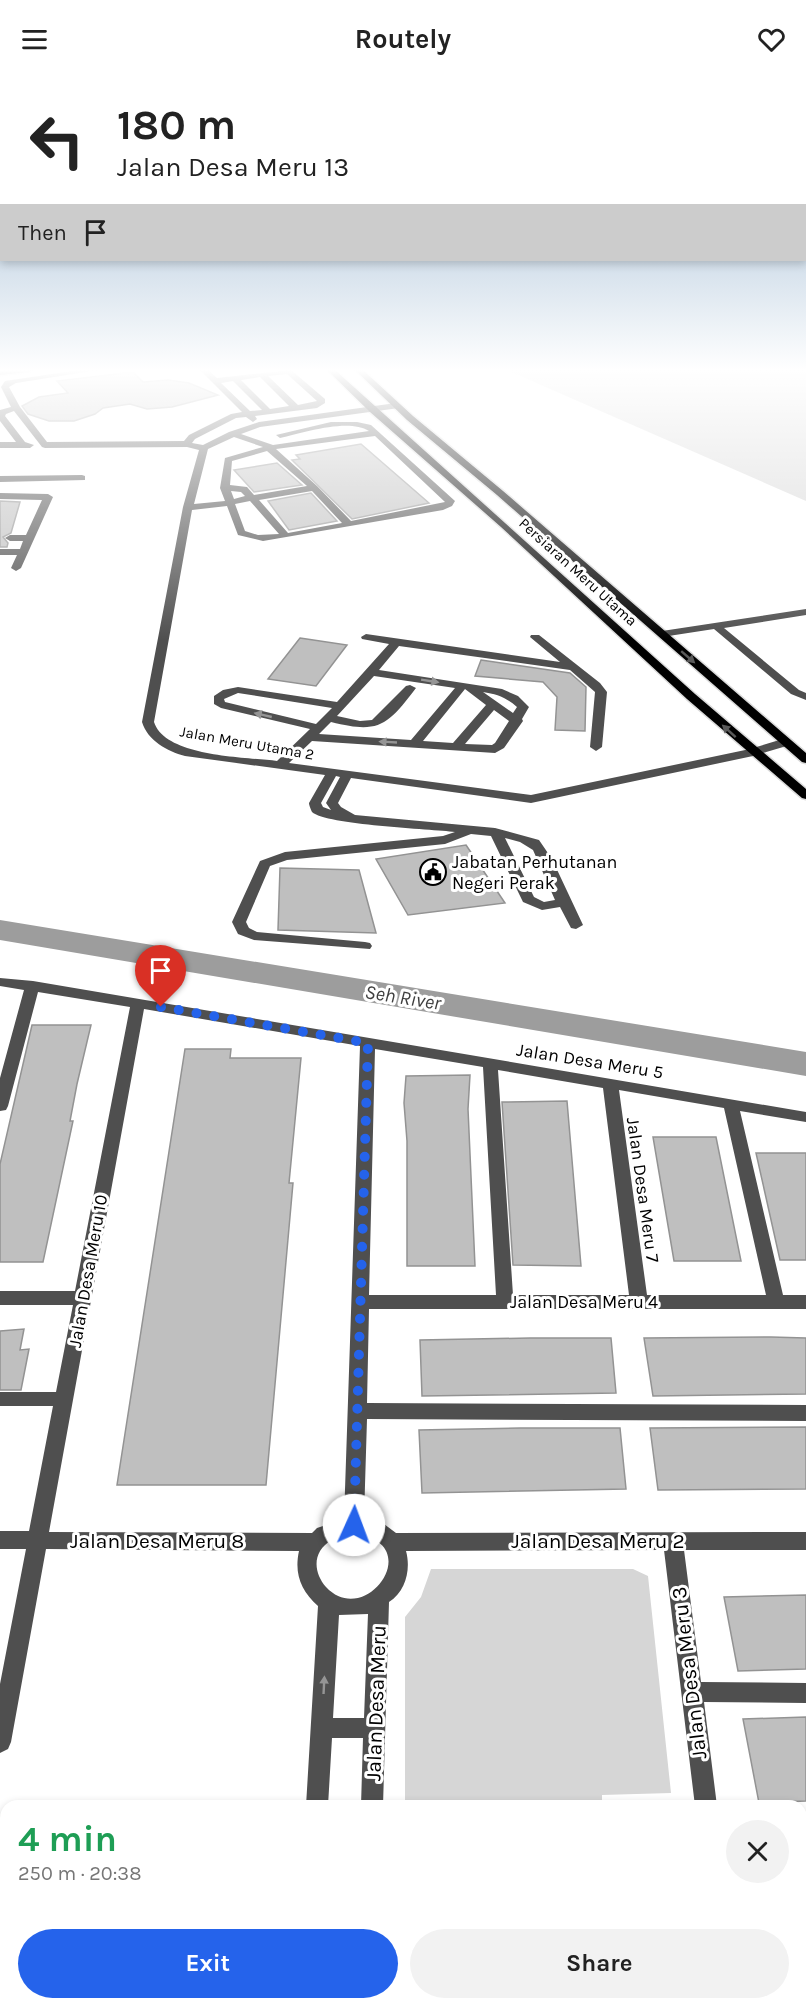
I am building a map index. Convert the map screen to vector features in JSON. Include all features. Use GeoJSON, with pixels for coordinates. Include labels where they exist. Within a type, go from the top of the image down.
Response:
{"type":"FeatureCollection","features":[{"type":"Feature","properties":{"kind":"main road","name":"Persiaran Meru Utama"},"geometry":{"type":"LineString","coordinates":[[429,460],[473,497],[753,752],[806,795]]}},
{"type":"Feature","properties":{"kind":"main road","name":"Persiaran Meru Utama"},"geometry":{"type":"LineString","coordinates":[[459,460],[806,759]]}},
{"type":"Feature","properties":{"kind":"street","name":"Jalan Meru Utama 2"},"geometry":{"type":"LineString","coordinates":[[201,460],[188,507],[148,722],[149,727],[165,743],[185,752],[531,799],[753,752],[786,742]]}},
{"type":"Feature","properties":{"kind":"street"},"geometry":{"type":"LineString","coordinates":[[228,460],[225,488],[241,533],[251,538],[262,539],[349,525],[449,504],[450,501],[406,460]]}},
{"type":"Feature","properties":{"kind":"street"},"geometry":{"type":"LineString","coordinates":[[283,460],[314,488],[349,525]]}},
{"type":"Feature","properties":{"kind":"street"},"geometry":{"type":"LineString","coordinates":[[0,478],[82,478]]}},
{"type":"Feature","properties":{"kind":"street"},"geometry":{"type":"LineString","coordinates":[[225,488],[243,489],[286,536]]}},
{"type":"Feature","properties":{"kind":"street"},"geometry":{"type":"LineString","coordinates":[[188,507],[212,507],[314,488]]}},
{"type":"Feature","properties":{"kind":"street"},"geometry":{"type":"LineString","coordinates":[[0,496],[48,497],[16,568]]}},
{"type":"Feature","properties":{"kind":"street"},"geometry":{"type":"LineString","coordinates":[[10,537],[30,538]]}},
{"type":"Feature","properties":{"kind":"street"},"geometry":{"type":"LineString","coordinates":[[0,552],[24,552]]}},
{"type":"Feature","properties":{"kind":"street"},"geometry":{"type":"LineString","coordinates":[[662,634],[806,612]]}},
{"type":"Feature","properties":{"kind":"street"},"geometry":{"type":"LineString","coordinates":[[716,626],[795,692],[806,697]]}},
{"type":"Feature","properties":{"kind":"street"},"geometry":{"type":"LineString","coordinates":[[366,637],[573,668]]}},
{"type":"Feature","properties":{"kind":"street"},"geometry":{"type":"LineString","coordinates":[[535,637],[601,692],[596,747]]}},
{"type":"Feature","properties":{"kind":"street"},"geometry":{"type":"LineString","coordinates":[[280,765],[330,718],[373,672],[396,642]]}},
{"type":"Feature","properties":{"kind":"street"},"geometry":{"type":"LineString","coordinates":[[310,737],[497,748],[517,721],[523,707],[514,698],[498,691],[373,672]]}},
{"type":"Feature","properties":{"kind":"street"},"geometry":{"type":"LineString","coordinates":[[465,687],[517,721]]}},
{"type":"Feature","properties":{"kind":"street"},"geometry":{"type":"LineString","coordinates":[[416,743],[465,687]]}},
{"type":"Feature","properties":{"kind":"street"},"geometry":{"type":"LineString","coordinates":[[320,728],[225,706],[218,701],[221,688],[341,706]]}},
{"type":"Feature","properties":{"kind":"street"},"geometry":{"type":"LineString","coordinates":[[330,718],[360,726],[372,725],[381,719],[410,688]]}},
{"type":"Feature","properties":{"kind":"street"},"geometry":{"type":"LineString","coordinates":[[457,746],[492,705]]}},
{"type":"Feature","properties":{"kind":"street"},"geometry":{"type":"LineString","coordinates":[[332,773],[315,803],[317,809],[325,813],[526,837],[535,843],[576,925]]}},
{"type":"Feature","properties":{"kind":"street"},"geometry":{"type":"LineString","coordinates":[[347,775],[332,803],[337,810],[352,818]]}},
{"type":"Feature","properties":{"kind":"street"},"geometry":{"type":"LineString","coordinates":[[365,946],[254,936],[243,930],[239,922],[265,864],[285,856],[445,840],[470,830]]}},
{"type":"Feature","properties":{"kind":"street"},"geometry":{"type":"LineString","coordinates":[[495,832],[528,899],[542,906],[560,903],[562,898]]}},
{"type":"Feature","properties":{"kind":"street","name":"Jalan Desa Meru 5"},"geometry":{"type":"LineString","coordinates":[[0,982],[138,1003],[806,1117]]}},
{"type":"Feature","properties":{"kind":"street"},"geometry":{"type":"LineString","coordinates":[[0,1106],[33,986]]}},
{"type":"Feature","properties":{"kind":"street","name":"Jalan Desa Meru 10"},"geometry":{"type":"LineString","coordinates":[[0,1742],[138,1003]]}},
{"type":"Feature","properties":{"kind":"street"},"geometry":{"type":"LineString","coordinates":[[354,1525],[368,1043]]}},
{"type":"Feature","properties":{"kind":"street"},"geometry":{"type":"LineString","coordinates":[[490,1064],[505,1302]]}},
{"type":"Feature","properties":{"kind":"street","name":"Jalan Desa Meru 7"},"geometry":{"type":"LineString","coordinates":[[610,1084],[639,1302]]}},
{"type":"Feature","properties":{"kind":"street"},"geometry":{"type":"LineString","coordinates":[[731,1104],[776,1302]]}},
{"type":"Feature","properties":{"kind":"street"},"geometry":{"type":"LineString","coordinates":[[0,1298],[83,1298]]}},
{"type":"Feature","properties":{"kind":"street","name":"Jalan Desa Meru 4"},"geometry":{"type":"LineString","coordinates":[[362,1302],[806,1302]]}},
{"type":"Feature","properties":{"kind":"street"},"geometry":{"type":"LineString","coordinates":[[0,1399],[64,1399]]}},
{"type":"Feature","properties":{"kind":"street"},"geometry":{"type":"LineString","coordinates":[[358,1411],[806,1413]]}},
{"type":"Feature","properties":{"kind":"street"},"geometry":{"type":"LineString","coordinates":[[354,1525],[381,1533],[391,1542],[397,1553],[399,1565],[393,1584],[379,1599],[354,1607],[341,1606],[318,1596],[306,1575],[308,1552],[326,1533],[339,1527],[354,1525]]}},
{"type":"Feature","properties":{"kind":"street","name":"Jalan Desa Meru 8"},"geometry":{"type":"LineString","coordinates":[[0,1540],[315,1542]]}},
{"type":"Feature","properties":{"kind":"street","name":"Jalan Desa Meru 3"},"geometry":{"type":"LineString","coordinates":[[673,1540],[705,1800]]}},
{"type":"Feature","properties":{"kind":"street","name":"Jalan Desa Meru 2"},"geometry":{"type":"LineString","coordinates":[[391,1542],[806,1541]]}},
{"type":"Feature","properties":{"kind":"street","name":"Jalan Desa Meru"},"geometry":{"type":"LineString","coordinates":[[372,1800],[379,1599]]}},
{"type":"Feature","properties":{"kind":"street"},"geometry":{"type":"LineString","coordinates":[[317,1800],[329,1602]]}},
{"type":"Feature","properties":{"kind":"street"},"geometry":{"type":"LineString","coordinates":[[692,1692],[806,1693]]}},
{"type":"Feature","properties":{"kind":"street"},"geometry":{"type":"LineString","coordinates":[[322,1728],[376,1728]]}},
{"type":"Feature","properties":{"kind":"shaded area"},"geometry":{"type":"Polygon","coordinates":[[[713,460],[806,460],[806,501],[713,460]]]}},
{"type":"Feature","properties":{"kind":"shaded area"},"geometry":{"type":"Polygon","coordinates":[[[431,1569],[633,1569],[648,1576],[671,1793],[602,1795],[602,1800],[405,1800],[405,1617],[421,1597],[431,1569]]]}},
{"type":"Feature","properties":{"kind":"building"},"geometry":{"type":"Polygon","coordinates":[[[292,460],[380,460],[429,503],[352,519],[292,460]]]}},
{"type":"Feature","properties":{"kind":"building"},"geometry":{"type":"Polygon","coordinates":[[[277,463],[302,485],[254,492],[234,470],[277,463]]]}},
{"type":"Feature","properties":{"kind":"building"},"geometry":{"type":"Polygon","coordinates":[[[311,493],[337,521],[289,530],[268,501],[311,493]]]}},
{"type":"Feature","properties":{"kind":"building"},"geometry":{"type":"Polygon","coordinates":[[[0,501],[20,502],[11,533],[3,537],[8,543],[7,547],[0,547],[0,501]]]}},
{"type":"Feature","properties":{"kind":"building"},"geometry":{"type":"Polygon","coordinates":[[[300,638],[347,645],[316,686],[268,679],[300,638]]]}},
{"type":"Feature","properties":{"kind":"building"},"geometry":{"type":"Polygon","coordinates":[[[481,660],[570,673],[586,687],[585,731],[555,730],[557,697],[543,682],[475,676],[481,660]]]}},
{"type":"Feature","properties":{"kind":"building"},"geometry":{"type":"Polygon","coordinates":[[[466,845],[505,903],[408,915],[376,859],[466,845]]]}},
{"type":"Feature","properties":{"kind":"building"},"geometry":{"type":"Polygon","coordinates":[[[280,868],[359,870],[376,933],[278,930],[280,868]]]}},
{"type":"Feature","properties":{"kind":"building"},"geometry":{"type":"Polygon","coordinates":[[[32,1025],[91,1025],[77,1084],[70,1121],[73,1121],[43,1262],[0,1262],[0,1164],[32,1025]]]}},
{"type":"Feature","properties":{"kind":"building"},"geometry":{"type":"Polygon","coordinates":[[[185,1049],[231,1049],[230,1058],[301,1058],[289,1183],[293,1183],[266,1485],[117,1485],[185,1049]]]}},
{"type":"Feature","properties":{"kind":"building"},"geometry":{"type":"Polygon","coordinates":[[[470,1075],[468,1109],[475,1266],[407,1266],[407,1141],[404,1103],[406,1076],[470,1075]]]}},
{"type":"Feature","properties":{"kind":"building"},"geometry":{"type":"Polygon","coordinates":[[[567,1101],[581,1266],[513,1265],[502,1102],[567,1101]]]}},
{"type":"Feature","properties":{"kind":"building"},"geometry":{"type":"Polygon","coordinates":[[[653,1137],[716,1137],[741,1261],[674,1261],[653,1137]]]}},
{"type":"Feature","properties":{"kind":"building"},"geometry":{"type":"Polygon","coordinates":[[[756,1153],[806,1153],[806,1260],[780,1260],[756,1153]]]}},
{"type":"Feature","properties":{"kind":"building"},"geometry":{"type":"Polygon","coordinates":[[[24,1329],[20,1350],[29,1349],[21,1390],[0,1390],[0,1331],[24,1329]]]}},
{"type":"Feature","properties":{"kind":"building"},"geometry":{"type":"Polygon","coordinates":[[[611,1338],[616,1393],[422,1396],[420,1340],[611,1338]]]}},
{"type":"Feature","properties":{"kind":"building"},"geometry":{"type":"Polygon","coordinates":[[[644,1338],[806,1338],[806,1394],[653,1396],[644,1338]]]}},
{"type":"Feature","properties":{"kind":"building"},"geometry":{"type":"Polygon","coordinates":[[[806,1427],[806,1489],[658,1490],[650,1428],[806,1427]]]}},
{"type":"Feature","properties":{"kind":"building"},"geometry":{"type":"Polygon","coordinates":[[[620,1428],[626,1489],[422,1493],[419,1430],[620,1428]]]}},
{"type":"Feature","properties":{"kind":"building"},"geometry":{"type":"Polygon","coordinates":[[[806,1595],[806,1669],[738,1671],[724,1597],[806,1595]]]}},
{"type":"Feature","properties":{"kind":"building"},"geometry":{"type":"Polygon","coordinates":[[[806,1717],[806,1800],[758,1800],[743,1719],[806,1717]]]}},
{"type":"Feature","properties":{"kind":"waterway","name":"Seh River"},"geometry":{"type":"LineString","coordinates":[[0,930],[806,1064]]}},
{"type":"Feature","properties":{"kind":"place","name":"Jabatan Perhutanan Negeri Perak"},"geometry":{"type":"Point","coordinates":[433,872]}},
{"type":"Feature","properties":{"kind":"route"},"geometry":{"type":"LineString","coordinates":[[161,1007],[368,1043],[354,1525]]}}]}
